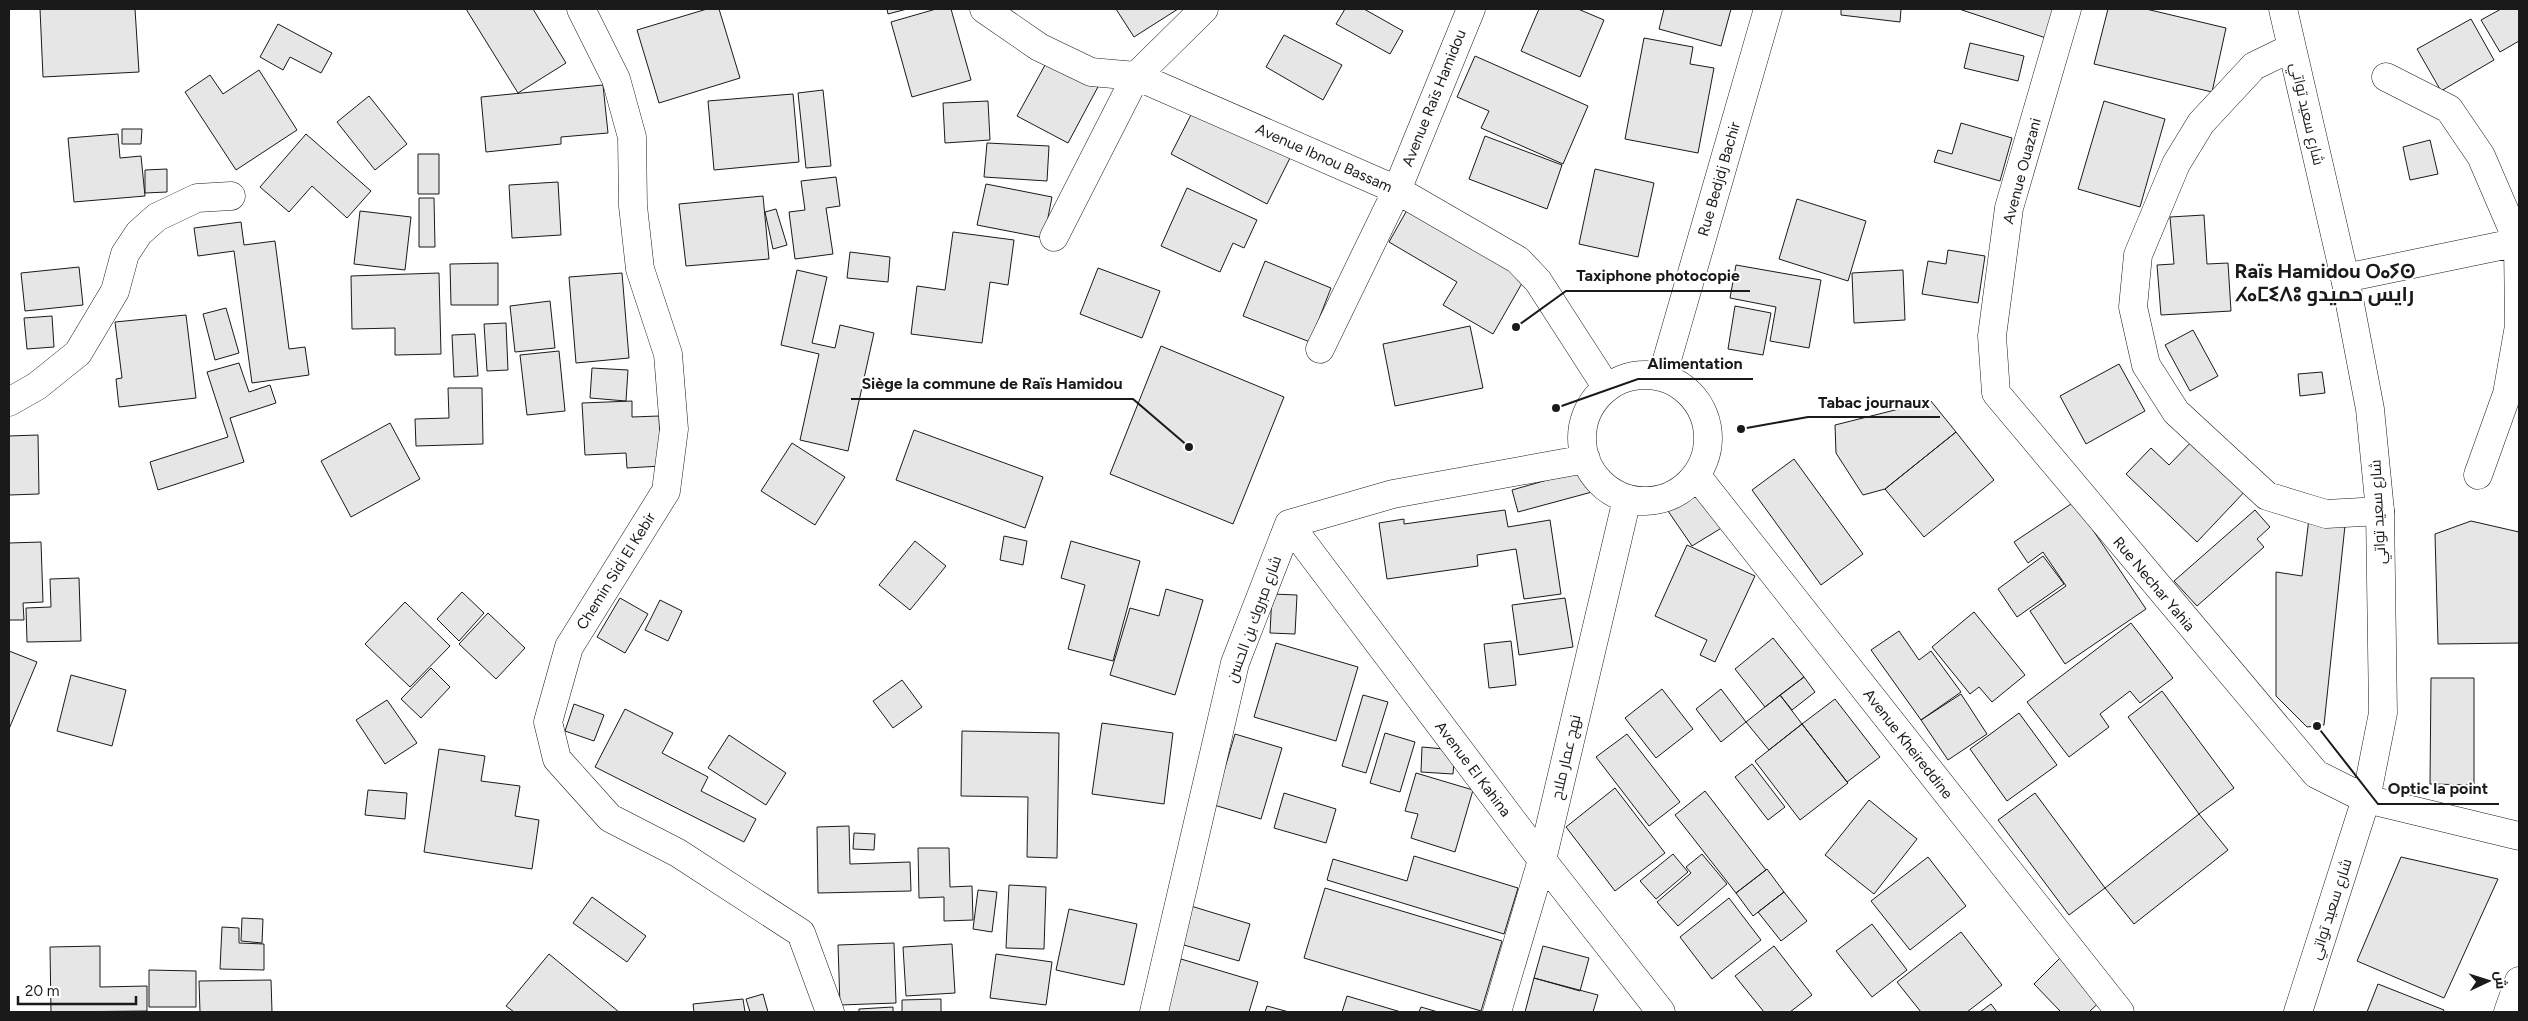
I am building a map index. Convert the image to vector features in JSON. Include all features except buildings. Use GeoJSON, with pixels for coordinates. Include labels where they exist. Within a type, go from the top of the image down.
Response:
{"type":"FeatureCollection","features":[{"type":"Feature","properties":{"kind":"street","name":"Chemin Sidi El Kebir"},"geometry":{"type":"LineString","coordinates":[[581,9],[616,79],[632,137],[633,206],[640,269],[668,354],[674,429],[666,491],[569,647],[548,722],[557,759],[610,818],[678,853],[801,934],[830,1012]]}},
{"type":"Feature","properties":{"kind":"street","name":"Avenue Ibnou Bassam"},"geometry":{"type":"LineString","coordinates":[[984,9],[1039,47],[1091,72],[1136,76],[1397,190],[1518,260],[1538,281],[1607,388]]}},
{"type":"Feature","properties":{"kind":"street"},"geometry":{"type":"LineString","coordinates":[[1054,236],[1136,76],[1204,9]]}},
{"type":"Feature","properties":{"kind":"street","name":"Avenue Raïs Hamidou"},"geometry":{"type":"LineString","coordinates":[[1320,349],[1397,190],[1471,9]]}},
{"type":"Feature","properties":{"kind":"street","name":"Rue Bedjdj Bachir"},"geometry":{"type":"LineString","coordinates":[[1662,378],[1768,9]]}},
{"type":"Feature","properties":{"kind":"street","name":"Avenue Ouazani"},"geometry":{"type":"LineString","coordinates":[[1992,336],[2009,208],[2067,9]]}},
{"type":"Feature","properties":{"kind":"street","name":"شارع سعيد تواتي"},"geometry":{"type":"LineString","coordinates":[[2283,9],[2345,278],[2370,409],[2380,511],[2383,713],[2366,799],[2298,1012]]}},
{"type":"Feature","properties":{"kind":"street"},"geometry":{"type":"LineString","coordinates":[[2292,48],[2254,66],[2201,123],[2176,164],[2138,255],[2133,307],[2146,365],[2176,412],[2267,496],[2326,514],[2380,511]]}},
{"type":"Feature","properties":{"kind":"street"},"geometry":{"type":"LineString","coordinates":[[2386,77],[2449,109],[2481,156],[2518,242],[2519,326],[2507,394],[2478,475]]}},
{"type":"Feature","properties":{"kind":"street"},"geometry":{"type":"LineString","coordinates":[[9,402],[37,386],[78,353],[115,291],[125,254],[139,234],[158,218],[197,198],[231,196]]}},
{"type":"Feature","properties":{"kind":"street"},"geometry":{"type":"LineString","coordinates":[[2345,278],[2518,242]]}},
{"type":"Feature","properties":{"kind":"street","name":"Rue Nechar Yahia"},"geometry":{"type":"LineString","coordinates":[[1992,336],[1996,394],[2316,774],[2366,799],[2519,836]]}},
{"type":"Feature","properties":{"kind":"street"},"geometry":{"type":"LineString","coordinates":[[1644,375],[1662,378],[1679,385],[1693,397],[1702,411],[1707,427],[1708,444],[1704,460],[1696,475],[1680,492],[1663,499],[1645,502],[1627,499],[1609,490],[1595,476],[1586,459],[1582,439],[1585,420],[1593,402],[1607,388],[1624,379],[1644,375]]}},
{"type":"Feature","properties":{"kind":"street"},"geometry":{"type":"LineString","coordinates":[[1289,524],[1393,494],[1586,459]]}},
{"type":"Feature","properties":{"kind":"street","name":"Avenue Kheireddine"},"geometry":{"type":"LineString","coordinates":[[1696,475],[2120,1012]]}},
{"type":"Feature","properties":{"kind":"street","name":"نهج عمار ملاح"},"geometry":{"type":"LineString","coordinates":[[1497,1012],[1542,860],[1627,499]]}},
{"type":"Feature","properties":{"kind":"street","name":"Avenue El Kahina"},"geometry":{"type":"LineString","coordinates":[[1289,524],[1542,860],[1661,1012]]}},
{"type":"Feature","properties":{"kind":"street","name":"شارع مبروك بن الحسن"},"geometry":{"type":"LineString","coordinates":[[1154,1012],[1235,663],[1289,524]]}},
{"type":"Feature","properties":{"kind":"street"},"geometry":{"type":"LineString","coordinates":[[2508,1012],[2519,981]]}},
{"type":"Feature","properties":{"kind":"place","name":"Taxiphone photocopie"},"geometry":{"type":"Point","coordinates":[1516,327]}},
{"type":"Feature","properties":{"kind":"place","name":"Alimentation"},"geometry":{"type":"Point","coordinates":[1556,408]}},
{"type":"Feature","properties":{"kind":"place","name":"Tabac journaux"},"geometry":{"type":"Point","coordinates":[1741,429]}},
{"type":"Feature","properties":{"kind":"place","name":"Siège la commune de Raïs Hamidou"},"geometry":{"type":"Point","coordinates":[1189,447]}},
{"type":"Feature","properties":{"kind":"place","name":"Optic la point"},"geometry":{"type":"Point","coordinates":[2317,726]}},
{"type":"Feature","properties":{"kind":"district","name":"Raïs Hamidou ⵔⴰⵢⵙ ⵃⴰⵎⵉⴷⵓ رایس حمیدو"},"geometry":{"type":"Point","coordinates":[2325,282]}}]}
